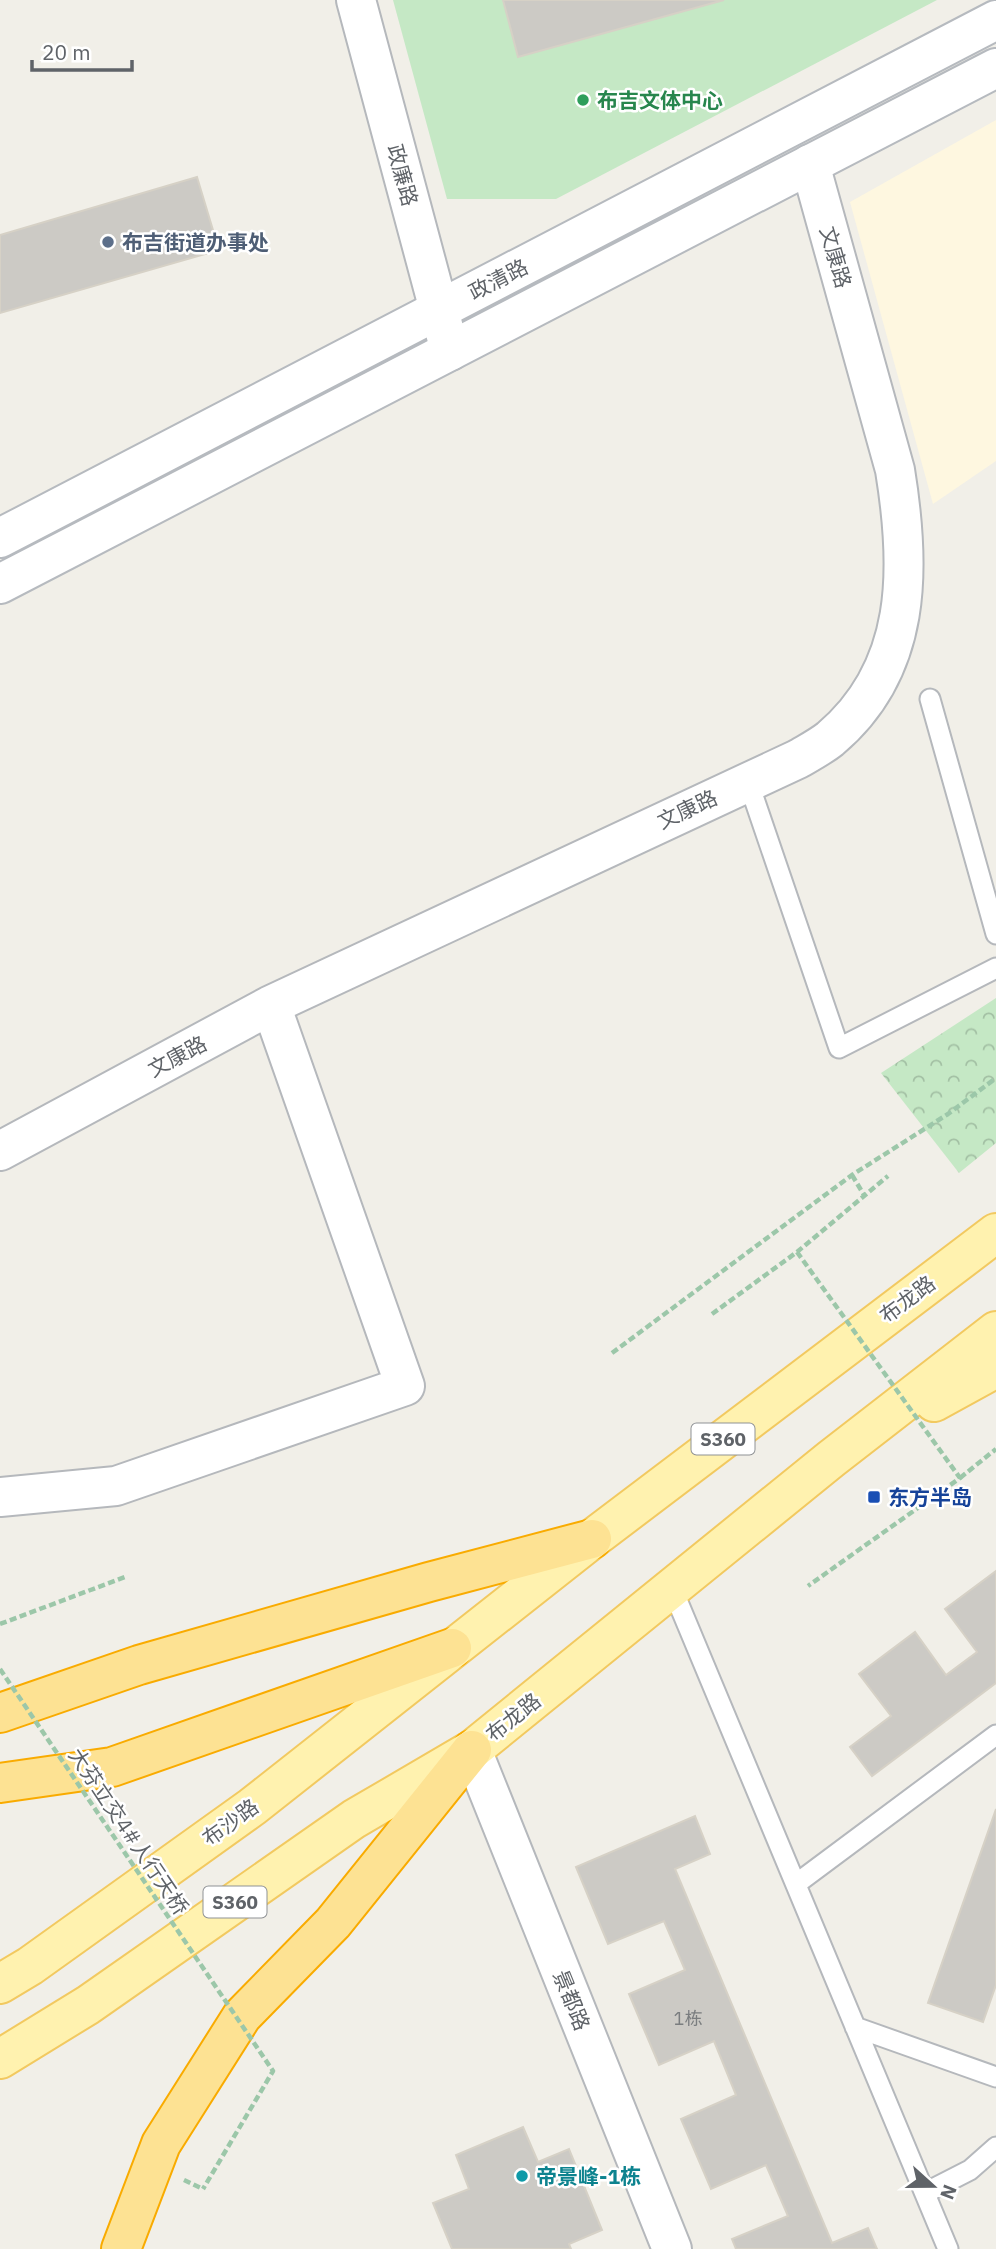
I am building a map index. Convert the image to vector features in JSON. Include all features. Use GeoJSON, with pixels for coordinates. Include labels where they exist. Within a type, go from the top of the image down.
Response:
{"type":"FeatureCollection","features":[{"type":"Feature","properties":{"kind":"highway"},"geometry":{"type":"LineString","coordinates":[[0,1713],[139,1665],[592,1539]]}},
{"type":"Feature","properties":{"kind":"highway"},"geometry":{"type":"LineString","coordinates":[[0,1783],[113,1767],[452,1648]]}},
{"type":"Feature","properties":{"kind":"highway"},"geometry":{"type":"LineString","coordinates":[[121,2249],[162,2144],[242,2016],[333,1923],[472,1750]]}},
{"type":"Feature","properties":{"kind":"main road"},"geometry":{"type":"LineString","coordinates":[[959,1260],[996,1223]]}},
{"type":"Feature","properties":{"kind":"main road","name":"布龙路"},"geometry":{"type":"LineString","coordinates":[[452,1648],[996,1233]]}},
{"type":"Feature","properties":{"kind":"main road","name":"布龙路"},"geometry":{"type":"LineString","coordinates":[[0,2059],[88,2006],[354,1819],[472,1750],[831,1459],[996,1331]]}},
{"type":"Feature","properties":{"kind":"main road"},"geometry":{"type":"LineString","coordinates":[[831,1459],[996,1368]]}},
{"type":"Feature","properties":{"kind":"main road","name":"布沙路"},"geometry":{"type":"LineString","coordinates":[[0,1984],[30,1966],[251,1807],[452,1648]]}},
{"type":"Feature","properties":{"kind":"street","name":"政廉路"},"geometry":{"type":"LineString","coordinates":[[356,0],[450,351]]}},
{"type":"Feature","properties":{"kind":"street","name":"政清路"},"geometry":{"type":"LineString","coordinates":[[0,538],[996,20]]}},
{"type":"Feature","properties":{"kind":"street","name":"政清路"},"geometry":{"type":"LineString","coordinates":[[0,584],[996,68]]}},
{"type":"Feature","properties":{"kind":"street","name":"文康路"},"geometry":{"type":"LineString","coordinates":[[0,1151],[271,1004],[798,759],[828,741],[853,717],[872,691],[887,661],[898,628],[906,554],[895,470],[810,164]]}},
{"type":"Feature","properties":{"kind":"street"},"geometry":{"type":"LineString","coordinates":[[0,1497],[116,1486],[405,1386],[271,1004]]}},
{"type":"Feature","properties":{"kind":"street","name":"景都路"},"geometry":{"type":"LineString","coordinates":[[472,1750],[672,2249]]}},
{"type":"Feature","properties":{"kind":"lane"},"geometry":{"type":"LineString","coordinates":[[930,699],[996,933]]}},
{"type":"Feature","properties":{"kind":"lane"},"geometry":{"type":"LineString","coordinates":[[748,781],[839,1048],[996,968]]}},
{"type":"Feature","properties":{"kind":"lane"},"geometry":{"type":"LineString","coordinates":[[672,1588],[948,2249]]}},
{"type":"Feature","properties":{"kind":"lane"},"geometry":{"type":"LineString","coordinates":[[796,1884],[996,1735]]}},
{"type":"Feature","properties":{"kind":"lane"},"geometry":{"type":"LineString","coordinates":[[855,2027],[996,2077]]}},
{"type":"Feature","properties":{"kind":"lane"},"geometry":{"type":"LineString","coordinates":[[925,2193],[970,2169],[996,2147]]}},
{"type":"Feature","properties":{"kind":"path"},"geometry":{"type":"LineString","coordinates":[[612,1353],[852,1175],[948,1114],[996,1078]]}},
{"type":"Feature","properties":{"kind":"path"},"geometry":{"type":"LineString","coordinates":[[852,1175],[864,1195]]}},
{"type":"Feature","properties":{"kind":"path"},"geometry":{"type":"LineString","coordinates":[[712,1314],[797,1252],[888,1176]]}},
{"type":"Feature","properties":{"kind":"path"},"geometry":{"type":"LineString","coordinates":[[797,1252],[960,1478]]}},
{"type":"Feature","properties":{"kind":"path"},"geometry":{"type":"LineString","coordinates":[[808,1586],[960,1478],[996,1449]]}},
{"type":"Feature","properties":{"kind":"path"},"geometry":{"type":"LineString","coordinates":[[0,1624],[125,1577]]}},
{"type":"Feature","properties":{"kind":"path","name":"大芬立交4#人行天桥"},"geometry":{"type":"LineString","coordinates":[[0,1669],[273,2071],[202,2189],[184,2179]]}},
{"type":"Feature","properties":{"kind":"shaded area"},"geometry":{"type":"Polygon","coordinates":[[[996,120],[996,461],[933,504],[850,202],[996,120]]]}},
{"type":"Feature","properties":{"kind":"green space","name":"布吉文体中心"},"geometry":{"type":"Polygon","coordinates":[[[393,0],[937,0],[556,199],[447,199],[393,0]]]}},
{"type":"Feature","properties":{"kind":"green space"},"geometry":{"type":"Polygon","coordinates":[[[996,998],[996,1143],[959,1173],[881,1073],[996,998]]]}},
{"type":"Feature","properties":{"kind":"building"},"geometry":{"type":"Polygon","coordinates":[[[503,0],[724,0],[518,57],[503,0]]]}},
{"type":"Feature","properties":{"kind":"building","name":"布吉街道办事处"},"geometry":{"type":"Polygon","coordinates":[[[197,177],[219,250],[0,313],[0,235],[197,177]]]}},
{"type":"Feature","properties":{"kind":"building"},"geometry":{"type":"Polygon","coordinates":[[[996,1571],[996,1683],[872,1776],[850,1747],[891,1716],[859,1674],[915,1632],[946,1675],[977,1652],[945,1609],[996,1571]]]}},
{"type":"Feature","properties":{"kind":"building"},"geometry":{"type":"Polygon","coordinates":[[[996,1809],[996,1985],[983,2022],[928,2003],[996,1809]]]}},
{"type":"Feature","properties":{"kind":"building"},"geometry":{"type":"Polygon","coordinates":[[[695,1816],[710,1854],[675,1869],[832,2243],[868,2228],[877,2249],[736,2249],[732,2239],[788,2216],[766,2165],[711,2189],[681,2119],[736,2095],[714,2041],[659,2065],[629,1994],[685,1970],[664,1921],[608,1944],[576,1867],[695,1816]]]}},
{"type":"Feature","properties":{"kind":"building","name":"帝景峰-1栋"},"geometry":{"type":"Polygon","coordinates":[[[523,2127],[538,2162],[569,2149],[602,2230],[569,2244],[571,2249],[452,2249],[433,2203],[469,2189],[456,2155],[523,2127]]]}},
{"type":"Feature","properties":{"kind":"place","name":"布吉文体中心"},"geometry":{"type":"Point","coordinates":[583,100]}},
{"type":"Feature","properties":{"kind":"place","name":"布吉街道办事处"},"geometry":{"type":"Point","coordinates":[108,242]}},
{"type":"Feature","properties":{"kind":"place","name":"东方半岛"},"geometry":{"type":"Point","coordinates":[874,1497]}},
{"type":"Feature","properties":{"kind":"place","name":"帝景峰-1栋"},"geometry":{"type":"Point","coordinates":[522,2176]}}]}
